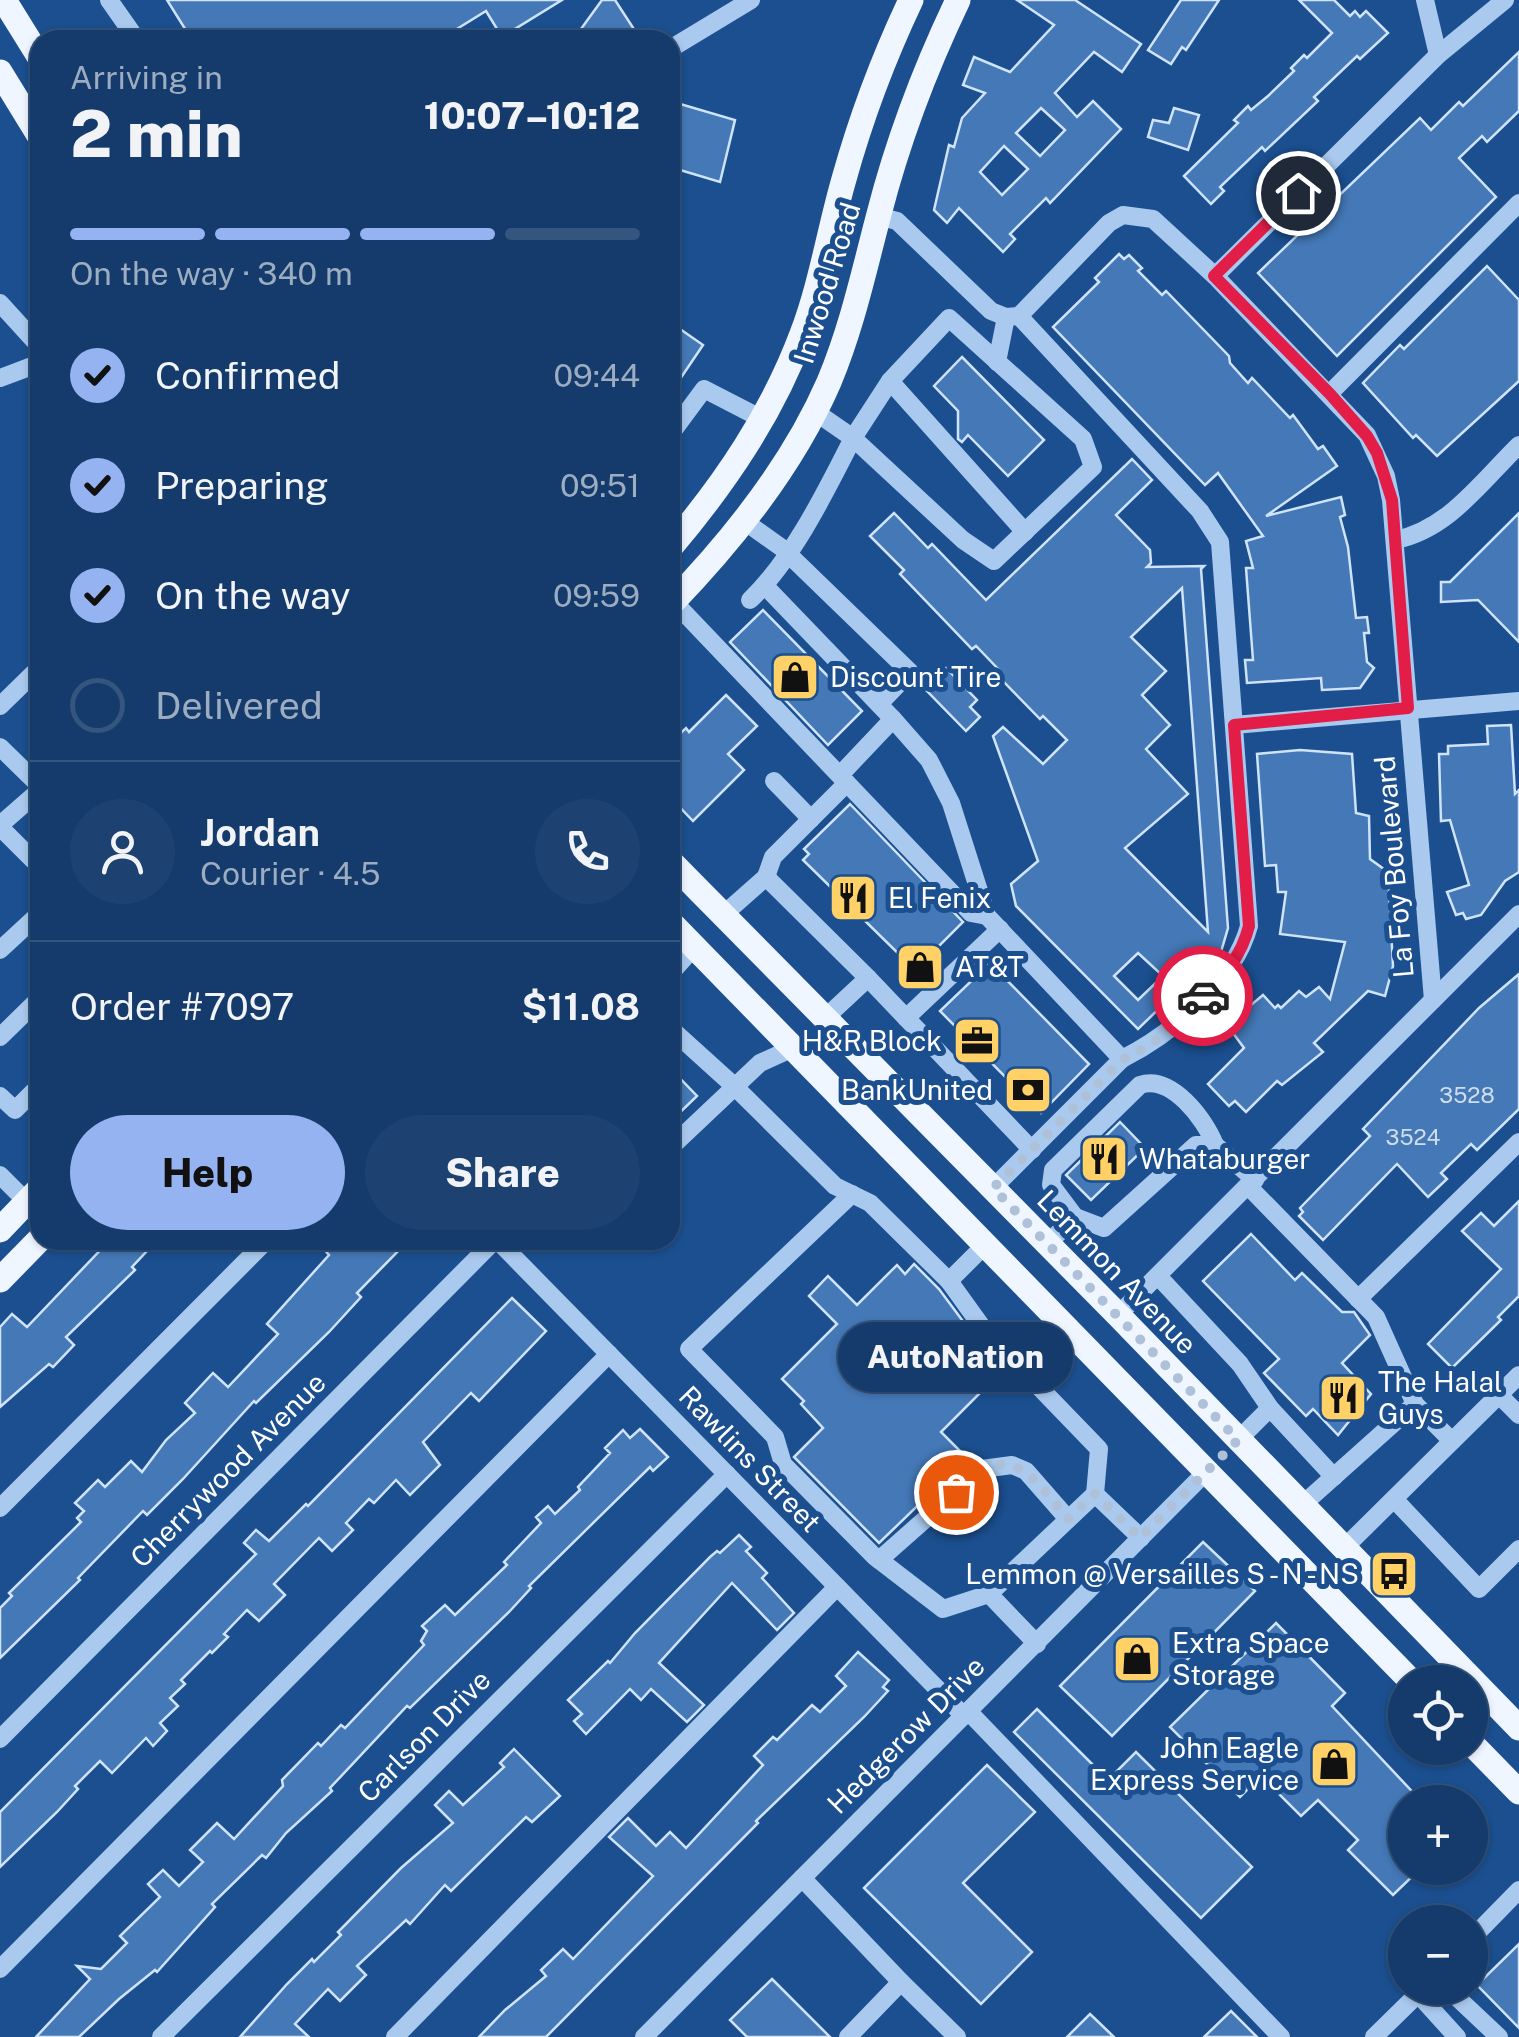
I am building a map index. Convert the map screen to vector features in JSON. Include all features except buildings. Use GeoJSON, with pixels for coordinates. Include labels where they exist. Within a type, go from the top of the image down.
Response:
{"type":"FeatureCollection","features":[{"type":"Feature","properties":{"kind":"main road"},"geometry":{"type":"LineString","coordinates":[[4,0],[30,42]]}},
{"type":"Feature","properties":{"kind":"main road","name":"Inwood Road"},"geometry":{"type":"LineString","coordinates":[[680,536],[716,492],[764,420],[806,322],[843,182],[882,68],[911,0]]}},
{"type":"Feature","properties":{"kind":"main road","name":"Inwood Road"},"geometry":{"type":"LineString","coordinates":[[680,594],[744,521],[814,411],[858,302],[881,205],[916,97],[958,0]]}},
{"type":"Feature","properties":{"kind":"main road"},"geometry":{"type":"LineString","coordinates":[[0,72],[30,121]]}},
{"type":"Feature","properties":{"kind":"main road"},"geometry":{"type":"LineString","coordinates":[[843,182],[881,205]]}},
{"type":"Feature","properties":{"kind":"main road"},"geometry":{"type":"LineString","coordinates":[[764,420],[798,441]]}},
{"type":"Feature","properties":{"kind":"main road","name":"Lemmon Avenue"},"geometry":{"type":"LineString","coordinates":[[680,870],[1519,1728]]}},
{"type":"Feature","properties":{"kind":"main road"},"geometry":{"type":"LineString","coordinates":[[694,947],[723,915]]}},
{"type":"Feature","properties":{"kind":"main road"},"geometry":{"type":"LineString","coordinates":[[680,932],[1395,1665]]}},
{"type":"Feature","properties":{"kind":"main road"},"geometry":{"type":"LineString","coordinates":[[793,1048],[826,1018]]}},
{"type":"Feature","properties":{"kind":"main road"},"geometry":{"type":"LineString","coordinates":[[0,1230],[30,1206]]}},
{"type":"Feature","properties":{"kind":"main road"},"geometry":{"type":"LineString","coordinates":[[0,1280],[30,1249]]}},
{"type":"Feature","properties":{"kind":"main road"},"geometry":{"type":"LineString","coordinates":[[1085,1347],[1118,1315]]}},
{"type":"Feature","properties":{"kind":"main road"},"geometry":{"type":"LineString","coordinates":[[1206,1472],[1238,1440]]}},
{"type":"Feature","properties":{"kind":"main road"},"geometry":{"type":"LineString","coordinates":[[1312,1579],[1343,1549]]}},
{"type":"Feature","properties":{"kind":"main road"},"geometry":{"type":"LineString","coordinates":[[1488,1757],[1515,1779]]}},
{"type":"Feature","properties":{"kind":"street"},"geometry":{"type":"LineString","coordinates":[[109,0],[129,30]]}},
{"type":"Feature","properties":{"kind":"street"},"geometry":{"type":"LineString","coordinates":[[680,43],[751,0]]}},
{"type":"Feature","properties":{"kind":"street"},"geometry":{"type":"LineString","coordinates":[[1425,0],[1438,55]]}},
{"type":"Feature","properties":{"kind":"street"},"geometry":{"type":"LineString","coordinates":[[1214,276],[1438,55],[1504,0]]}},
{"type":"Feature","properties":{"kind":"street"},"geometry":{"type":"LineString","coordinates":[[1330,394],[1519,203]]}},
{"type":"Feature","properties":{"kind":"street"},"geometry":{"type":"LineString","coordinates":[[881,205],[991,311],[1012,317],[1200,510],[1220,542],[1249,926],[1243,949],[1232,966],[1174,1026],[1152,1044],[1122,1060],[993,1188]]}},
{"type":"Feature","properties":{"kind":"street","name":"La Foy Boulevard"},"geometry":{"type":"LineString","coordinates":[[1012,317],[1109,223],[1124,215],[1153,219],[1214,276],[1367,436],[1377,453],[1392,500],[1433,1000]]}},
{"type":"Feature","properties":{"kind":"street"},"geometry":{"type":"LineString","coordinates":[[0,302],[30,336]]}},
{"type":"Feature","properties":{"kind":"street"},"geometry":{"type":"LineString","coordinates":[[997,362],[1012,317]]}},
{"type":"Feature","properties":{"kind":"street"},"geometry":{"type":"LineString","coordinates":[[750,600],[787,554],[852,438],[890,380],[949,318],[1083,439],[1093,467],[994,561],[963,540],[852,438],[814,411]]}},
{"type":"Feature","properties":{"kind":"street"},"geometry":{"type":"LineString","coordinates":[[0,378],[30,367]]}},
{"type":"Feature","properties":{"kind":"street"},"geometry":{"type":"LineString","coordinates":[[890,380],[1025,532]]}},
{"type":"Feature","properties":{"kind":"street"},"geometry":{"type":"LineString","coordinates":[[680,422],[704,390],[764,420]]}},
{"type":"Feature","properties":{"kind":"street"},"geometry":{"type":"LineString","coordinates":[[1395,540],[1415,536],[1445,518],[1519,445]]}},
{"type":"Feature","properties":{"kind":"street"},"geometry":{"type":"LineString","coordinates":[[744,521],[787,554],[910,672],[879,704]]}},
{"type":"Feature","properties":{"kind":"street"},"geometry":{"type":"LineString","coordinates":[[765,586],[929,760],[951,803],[993,922]]}},
{"type":"Feature","properties":{"kind":"street"},"geometry":{"type":"LineString","coordinates":[[680,611],[972,912],[993,922],[1122,1060]]}},
{"type":"Feature","properties":{"kind":"street"},"geometry":{"type":"LineString","coordinates":[[0,706],[30,677]]}},
{"type":"Feature","properties":{"kind":"street"},"geometry":{"type":"LineString","coordinates":[[1234,725],[1511,701],[1519,686]]}},
{"type":"Feature","properties":{"kind":"street"},"geometry":{"type":"LineString","coordinates":[[723,915],[766,877],[773,857],[811,819],[894,719]]}},
{"type":"Feature","properties":{"kind":"street"},"geometry":{"type":"LineString","coordinates":[[0,746],[30,778]]}},
{"type":"Feature","properties":{"kind":"street"},"geometry":{"type":"LineString","coordinates":[[774,781],[811,819]]}},
{"type":"Feature","properties":{"kind":"street"},"geometry":{"type":"LineString","coordinates":[[30,798],[0,826],[30,857]]}},
{"type":"Feature","properties":{"kind":"street"},"geometry":{"type":"LineString","coordinates":[[766,877],[1032,1150]]}},
{"type":"Feature","properties":{"kind":"street"},"geometry":{"type":"LineString","coordinates":[[1118,1315],[1519,914]]}},
{"type":"Feature","properties":{"kind":"street"},"geometry":{"type":"LineString","coordinates":[[906,1018],[993,922]]}},
{"type":"Feature","properties":{"kind":"street"},"geometry":{"type":"LineString","coordinates":[[0,950],[30,923]]}},
{"type":"Feature","properties":{"kind":"street"},"geometry":{"type":"LineString","coordinates":[[680,963],[694,947]]}},
{"type":"Feature","properties":{"kind":"street"},"geometry":{"type":"LineString","coordinates":[[826,1018],[868,978]]}},
{"type":"Feature","properties":{"kind":"street"},"geometry":{"type":"LineString","coordinates":[[0,1037],[30,1008]]}},
{"type":"Feature","properties":{"kind":"street"},"geometry":{"type":"LineString","coordinates":[[680,1037],[835,1186],[852,1194],[870,1203],[949,1281],[985,1332],[1099,1449],[1095,1494],[989,1594],[942,1609],[879,1560],[783,1464],[775,1436],[689,1349],[852,1194]]}},
{"type":"Feature","properties":{"kind":"street"},"geometry":{"type":"LineString","coordinates":[[680,1138],[760,1063],[793,1048]]}},
{"type":"Feature","properties":{"kind":"street"},"geometry":{"type":"LineString","coordinates":[[1216,1145],[1196,1145],[1187,1151],[1104,1228],[1075,1217],[1052,1184],[1053,1170],[1140,1086],[1153,1082],[1169,1088],[1208,1126],[1216,1145],[1376,1317],[1415,1404],[1452,1441]]}},
{"type":"Feature","properties":{"kind":"street"},"geometry":{"type":"LineString","coordinates":[[0,1096],[15,1110],[30,1095]]}},
{"type":"Feature","properties":{"kind":"street"},"geometry":{"type":"LineString","coordinates":[[1358,1299],[1519,1142]]}},
{"type":"Feature","properties":{"kind":"street"},"geometry":{"type":"LineString","coordinates":[[0,1175],[30,1197]]}},
{"type":"Feature","properties":{"kind":"street"},"geometry":{"type":"LineString","coordinates":[[1048,1243],[1075,1217]]}},
{"type":"Feature","properties":{"kind":"street"},"geometry":{"type":"LineString","coordinates":[[949,1281],[985,1245]]}},
{"type":"Feature","properties":{"kind":"street"},"geometry":{"type":"LineString","coordinates":[[0,1508],[256,1250]]}},
{"type":"Feature","properties":{"kind":"street","name":"Cherrywood Avenue"},"geometry":{"type":"LineString","coordinates":[[0,1739],[486,1250]]}},
{"type":"Feature","properties":{"kind":"street","name":"Rawlins Street"},"geometry":{"type":"LineString","coordinates":[[506,1250],[1281,2037]]}},
{"type":"Feature","properties":{"kind":"street"},"geometry":{"type":"LineString","coordinates":[[1158,1276],[1240,1364],[1270,1408],[1334,1477]]}},
{"type":"Feature","properties":{"kind":"street"},"geometry":{"type":"LineString","coordinates":[[0,1968],[609,1354]]}},
{"type":"Feature","properties":{"kind":"street"},"geometry":{"type":"LineString","coordinates":[[1343,1549],[1519,1375]]}},
{"type":"Feature","properties":{"kind":"street"},"geometry":{"type":"LineString","coordinates":[[1499,1395],[1519,1416]]}},
{"type":"Feature","properties":{"kind":"street"},"geometry":{"type":"LineString","coordinates":[[1301,1506],[1415,1404]]}},
{"type":"Feature","properties":{"kind":"street"},"geometry":{"type":"LineString","coordinates":[[1238,1440],[1270,1408]]}},
{"type":"Feature","properties":{"kind":"street"},"geometry":{"type":"LineString","coordinates":[[879,1560],[982,1469],[1012,1465],[1026,1472],[1068,1519]]}},
{"type":"Feature","properties":{"kind":"street","name":"Hedgerow Drive"},"geometry":{"type":"LineString","coordinates":[[644,2037],[1206,1472]]}},
{"type":"Feature","properties":{"kind":"street","name":"Carlson Drive"},"geometry":{"type":"LineString","coordinates":[[161,2037],[727,1474]]}},
{"type":"Feature","properties":{"kind":"street"},"geometry":{"type":"LineString","coordinates":[[1095,1494],[1140,1538]]}},
{"type":"Feature","properties":{"kind":"street"},"geometry":{"type":"LineString","coordinates":[[1394,1499],[1479,1589],[1519,1549]]}},
{"type":"Feature","properties":{"kind":"street"},"geometry":{"type":"LineString","coordinates":[[395,2037],[836,1586]]}},
{"type":"Feature","properties":{"kind":"street"},"geometry":{"type":"LineString","coordinates":[[989,1594],[1037,1644]]}},
{"type":"Feature","properties":{"kind":"street"},"geometry":{"type":"LineString","coordinates":[[802,1878],[958,2037]]}},
{"type":"Feature","properties":{"kind":"street"},"geometry":{"type":"LineString","coordinates":[[1488,1922],[1519,1890]]}},
{"type":"Feature","properties":{"kind":"street"},"geometry":{"type":"LineString","coordinates":[[848,2037],[901,1982]]}},
{"type":"Feature","properties":{"kind":"street"},"geometry":{"type":"LineString","coordinates":[[1374,2037],[1406,2005]]}},
{"type":"Feature","properties":{"kind":"street"},"geometry":{"type":"LineString","coordinates":[[1433,2005],[1458,2037]]}},
{"type":"Feature","properties":{"kind":"street"},"geometry":{"type":"LineString","coordinates":[[1464,2005],[1499,2037]]}},
{"type":"Feature","properties":{"kind":"way so far"},"geometry":{"type":"LineString","coordinates":[[956,1492],[982,1469],[1012,1465],[1026,1472],[1068,1519],[1095,1494],[1140,1538],[1238,1440],[993,1188],[1122,1060],[1152,1044],[1203,996]]}},
{"type":"Feature","properties":{"kind":"place","name":"Discount Tire"},"geometry":{"type":"Point","coordinates":[795,677]}},
{"type":"Feature","properties":{"kind":"place","name":"El Fenix"},"geometry":{"type":"Point","coordinates":[853,898]}},
{"type":"Feature","properties":{"kind":"place","name":"AT&T"},"geometry":{"type":"Point","coordinates":[920,967]}},
{"type":"Feature","properties":{"kind":"place","name":"H&R Block"},"geometry":{"type":"Point","coordinates":[977,1041]}},
{"type":"Feature","properties":{"kind":"place","name":"BankUnited"},"geometry":{"type":"Point","coordinates":[1028,1090]}},
{"type":"Feature","properties":{"kind":"place","name":"Whataburger"},"geometry":{"type":"Point","coordinates":[1104,1159]}},
{"type":"Feature","properties":{"kind":"place","name":"The Halal Guys"},"geometry":{"type":"Point","coordinates":[1343,1398]}},
{"type":"Feature","properties":{"kind":"place","name":"AutoNation"},"geometry":{"type":"Point","coordinates":[956,1492]}},
{"type":"Feature","properties":{"kind":"place","name":"Lemmon @ Versailles S - N - NS"},"geometry":{"type":"Point","coordinates":[1394,1574]}},
{"type":"Feature","properties":{"kind":"place","name":"Extra Space Storage"},"geometry":{"type":"Point","coordinates":[1137,1659]}},
{"type":"Feature","properties":{"kind":"place","name":"John Eagle Express Service"},"geometry":{"type":"Point","coordinates":[1334,1764]}},
{"type":"Feature","properties":{"kind":"route"},"geometry":{"type":"LineString","coordinates":[[1203,996],[1232,966],[1243,949],[1249,926],[1234,725],[1408,708],[1392,500],[1377,453],[1330,394],[1214,276],[1298,193]]}}]}
